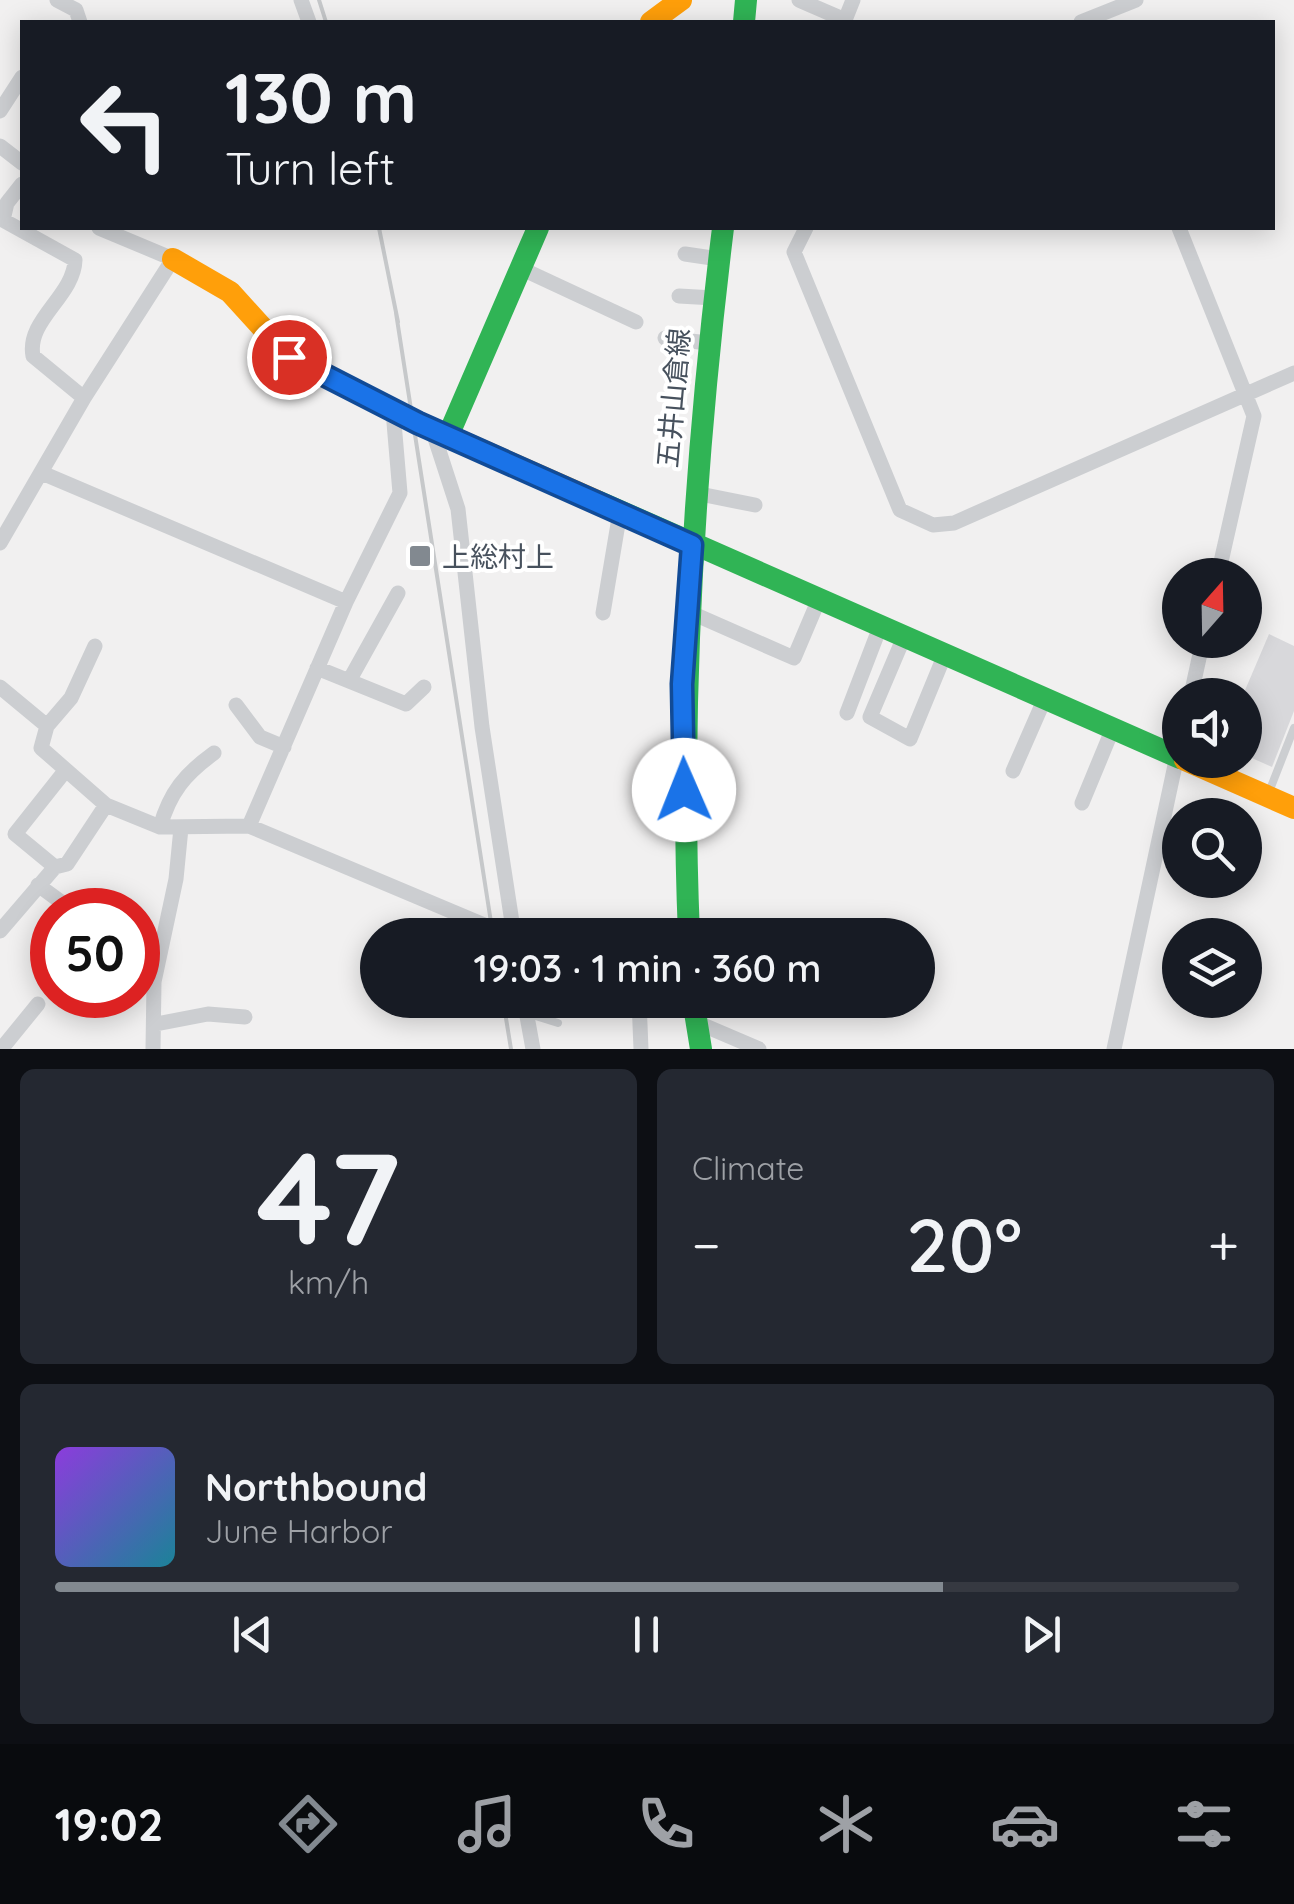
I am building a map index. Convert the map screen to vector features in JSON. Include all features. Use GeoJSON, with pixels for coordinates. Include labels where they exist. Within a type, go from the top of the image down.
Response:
{"type":"FeatureCollection","features":[{"type":"Feature","properties":{"kind":"street"},"geometry":{"type":"LineString","coordinates":[[57,0],[75,14]]}},
{"type":"Feature","properties":{"kind":"street"},"geometry":{"type":"LineString","coordinates":[[654,20],[680,0]]}},
{"type":"Feature","properties":{"kind":"street"},"geometry":{"type":"LineString","coordinates":[[799,0],[845,20],[853,0]]}},
{"type":"Feature","properties":{"kind":"street"},"geometry":{"type":"LineString","coordinates":[[1092,20],[1136,0]]}},
{"type":"Feature","properties":{"kind":"street"},"geometry":{"type":"LineString","coordinates":[[0,111],[20,79]]}},
{"type":"Feature","properties":{"kind":"street"},"geometry":{"type":"LineString","coordinates":[[0,146],[20,161]]}},
{"type":"Feature","properties":{"kind":"street"},"geometry":{"type":"LineString","coordinates":[[2,220],[7,203],[20,187]]}},
{"type":"Feature","properties":{"kind":"street"},"geometry":{"type":"LineString","coordinates":[[20,230],[75,260],[67,285],[31,346],[33,356],[46,370],[84,398]]}},
{"type":"Feature","properties":{"kind":"street"},"geometry":{"type":"LineString","coordinates":[[104,230],[173,259],[230,292],[289,357],[393,411],[692,545],[1162,747]]}},
{"type":"Feature","properties":{"kind":"street"},"geometry":{"type":"LineString","coordinates":[[509,918],[458,509],[440,432],[537,230]]}},
{"type":"Feature","properties":{"kind":"street","name":"五井山倉線"},"geometry":{"type":"LineString","coordinates":[[689,918],[682,684],[708,343],[723,230]]}},
{"type":"Feature","properties":{"kind":"street"},"geometry":{"type":"LineString","coordinates":[[805,230],[794,252],[900,510],[933,525],[954,523],[1294,373]]}},
{"type":"Feature","properties":{"kind":"street"},"geometry":{"type":"LineString","coordinates":[[1181,230],[1254,416],[1222,558]]}},
{"type":"Feature","properties":{"kind":"street"},"geometry":{"type":"LineString","coordinates":[[685,254],[719,258]]}},
{"type":"Feature","properties":{"kind":"street"},"geometry":{"type":"LineString","coordinates":[[0,543],[84,398],[173,259]]}},
{"type":"Feature","properties":{"kind":"street"},"geometry":{"type":"LineString","coordinates":[[520,268],[636,322]]}},
{"type":"Feature","properties":{"kind":"street"},"geometry":{"type":"LineString","coordinates":[[679,296],[714,298]]}},
{"type":"Feature","properties":{"kind":"street"},"geometry":{"type":"LineString","coordinates":[[665,338],[708,343]]}},
{"type":"Feature","properties":{"kind":"street"},"geometry":{"type":"LineString","coordinates":[[249,826],[346,602],[400,493],[393,411]]}},
{"type":"Feature","properties":{"kind":"street"},"geometry":{"type":"LineString","coordinates":[[42,473],[346,602]]}},
{"type":"Feature","properties":{"kind":"street"},"geometry":{"type":"LineString","coordinates":[[695,493],[756,505]]}},
{"type":"Feature","properties":{"kind":"street"},"geometry":{"type":"LineString","coordinates":[[603,613],[620,512]]}},
{"type":"Feature","properties":{"kind":"street"},"geometry":{"type":"LineString","coordinates":[[349,681],[398,594]]}},
{"type":"Feature","properties":{"kind":"street"},"geometry":{"type":"LineString","coordinates":[[687,612],[794,658],[818,598]]}},
{"type":"Feature","properties":{"kind":"street"},"geometry":{"type":"LineString","coordinates":[[847,714],[880,627]]}},
{"type":"Feature","properties":{"kind":"street"},"geometry":{"type":"LineString","coordinates":[[904,637],[870,718],[910,739],[945,654]]}},
{"type":"Feature","properties":{"kind":"street"},"geometry":{"type":"LineString","coordinates":[[94,646],[71,698],[47,726],[41,748],[106,805],[160,828],[249,826],[470,918]]}},
{"type":"Feature","properties":{"kind":"street"},"geometry":{"type":"LineString","coordinates":[[317,668],[406,704],[424,687]]}},
{"type":"Feature","properties":{"kind":"street"},"geometry":{"type":"LineString","coordinates":[[0,687],[47,726]]}},
{"type":"Feature","properties":{"kind":"street"},"geometry":{"type":"LineString","coordinates":[[1013,772],[1044,698]]}},
{"type":"Feature","properties":{"kind":"street"},"geometry":{"type":"LineString","coordinates":[[236,705],[260,737],[284,747]]}},
{"type":"Feature","properties":{"kind":"street"},"geometry":{"type":"LineString","coordinates":[[1082,803],[1113,728]]}},
{"type":"Feature","properties":{"kind":"street"},"geometry":{"type":"LineString","coordinates":[[160,828],[167,804],[184,775],[214,754]]}},
{"type":"Feature","properties":{"kind":"street"},"geometry":{"type":"LineString","coordinates":[[54,868],[14,834],[64,771]]}},
{"type":"Feature","properties":{"kind":"street"},"geometry":{"type":"LineString","coordinates":[[1114,1049],[1176,778]]}},
{"type":"Feature","properties":{"kind":"street"},"geometry":{"type":"LineString","coordinates":[[1230,778],[1294,808]]}},
{"type":"Feature","properties":{"kind":"street"},"geometry":{"type":"LineString","coordinates":[[0,932],[54,868],[67,864],[106,805]]}},
{"type":"Feature","properties":{"kind":"street"},"geometry":{"type":"LineString","coordinates":[[153,1049],[154,982],[176,879],[180,828]]}},
{"type":"Feature","properties":{"kind":"street"},"geometry":{"type":"LineString","coordinates":[[38,885],[42,888]]}},
{"type":"Feature","properties":{"kind":"street"},"geometry":{"type":"LineString","coordinates":[[3,1045],[30,1013]]}},
{"type":"Feature","properties":{"kind":"street"},"geometry":{"type":"LineString","coordinates":[[156,1024],[208,1014],[244,1017]]}},
{"type":"Feature","properties":{"kind":"street"},"geometry":{"type":"LineString","coordinates":[[527,1018],[532,1049]]}},
{"type":"Feature","properties":{"kind":"street"},"geometry":{"type":"LineString","coordinates":[[641,1018],[642,1049]]}},
{"type":"Feature","properties":{"kind":"street"},"geometry":{"type":"LineString","coordinates":[[696,1018],[702,1049]]}},
{"type":"Feature","properties":{"kind":"street"},"geometry":{"type":"LineString","coordinates":[[709,1018],[759,1049]]}},
{"type":"Feature","properties":{"kind":"lane"},"geometry":{"type":"LineString","coordinates":[[1267,796],[1294,728]]}},
{"type":"Feature","properties":{"kind":"lane"},"geometry":{"type":"LineString","coordinates":[[548,1018],[558,1023]]}},
{"type":"Feature","properties":{"kind":"building"},"geometry":{"type":"Polygon","coordinates":[[[1269,634],[1294,646],[1294,711],[1272,767],[1262,763],[1262,678],[1250,678],[1269,634]]]}},
{"type":"Feature","properties":{"kind":"railway"},"geometry":{"type":"LineString","coordinates":[[319,0],[325,20]]}},
{"type":"Feature","properties":{"kind":"railway"},"geometry":{"type":"LineString","coordinates":[[379,230],[398,322]]}},
{"type":"Feature","properties":{"kind":"railway"},"geometry":{"type":"LineString","coordinates":[[396,313],[490,918]]}},
{"type":"Feature","properties":{"kind":"railway"},"geometry":{"type":"LineString","coordinates":[[506,1018],[511,1049]]}},
{"type":"Feature","properties":{"kind":"traffic: fast"},"geometry":{"type":"LineString","coordinates":[[744,20],[746,0]]}},
{"type":"Feature","properties":{"kind":"traffic: fast"},"geometry":{"type":"LineString","coordinates":[[448,436],[537,230]]}},
{"type":"Feature","properties":{"kind":"traffic: fast"},"geometry":{"type":"LineString","coordinates":[[688,918],[686,758],[691,581],[723,230]]}},
{"type":"Feature","properties":{"kind":"traffic: fast"},"geometry":{"type":"LineString","coordinates":[[597,501],[1162,750]]}},
{"type":"Feature","properties":{"kind":"traffic: fast"},"geometry":{"type":"LineString","coordinates":[[696,1018],[701,1049]]}},
{"type":"Feature","properties":{"kind":"traffic: slow"},"geometry":{"type":"LineString","coordinates":[[654,20],[681,0]]}},
{"type":"Feature","properties":{"kind":"traffic: slow"},"geometry":{"type":"LineString","coordinates":[[173,259],[230,292],[289,357],[393,411],[597,501]]}},
{"type":"Feature","properties":{"kind":"traffic: slow"},"geometry":{"type":"LineString","coordinates":[[1226,778],[1294,808]]}},
{"type":"Feature","properties":{"kind":"place","name":"上総村上"},"geometry":{"type":"Point","coordinates":[420,556]}},
{"type":"Feature","properties":{"kind":"route"},"geometry":{"type":"LineString","coordinates":[[289,357],[418,423],[692,545],[682,684],[684,790]]}}]}
